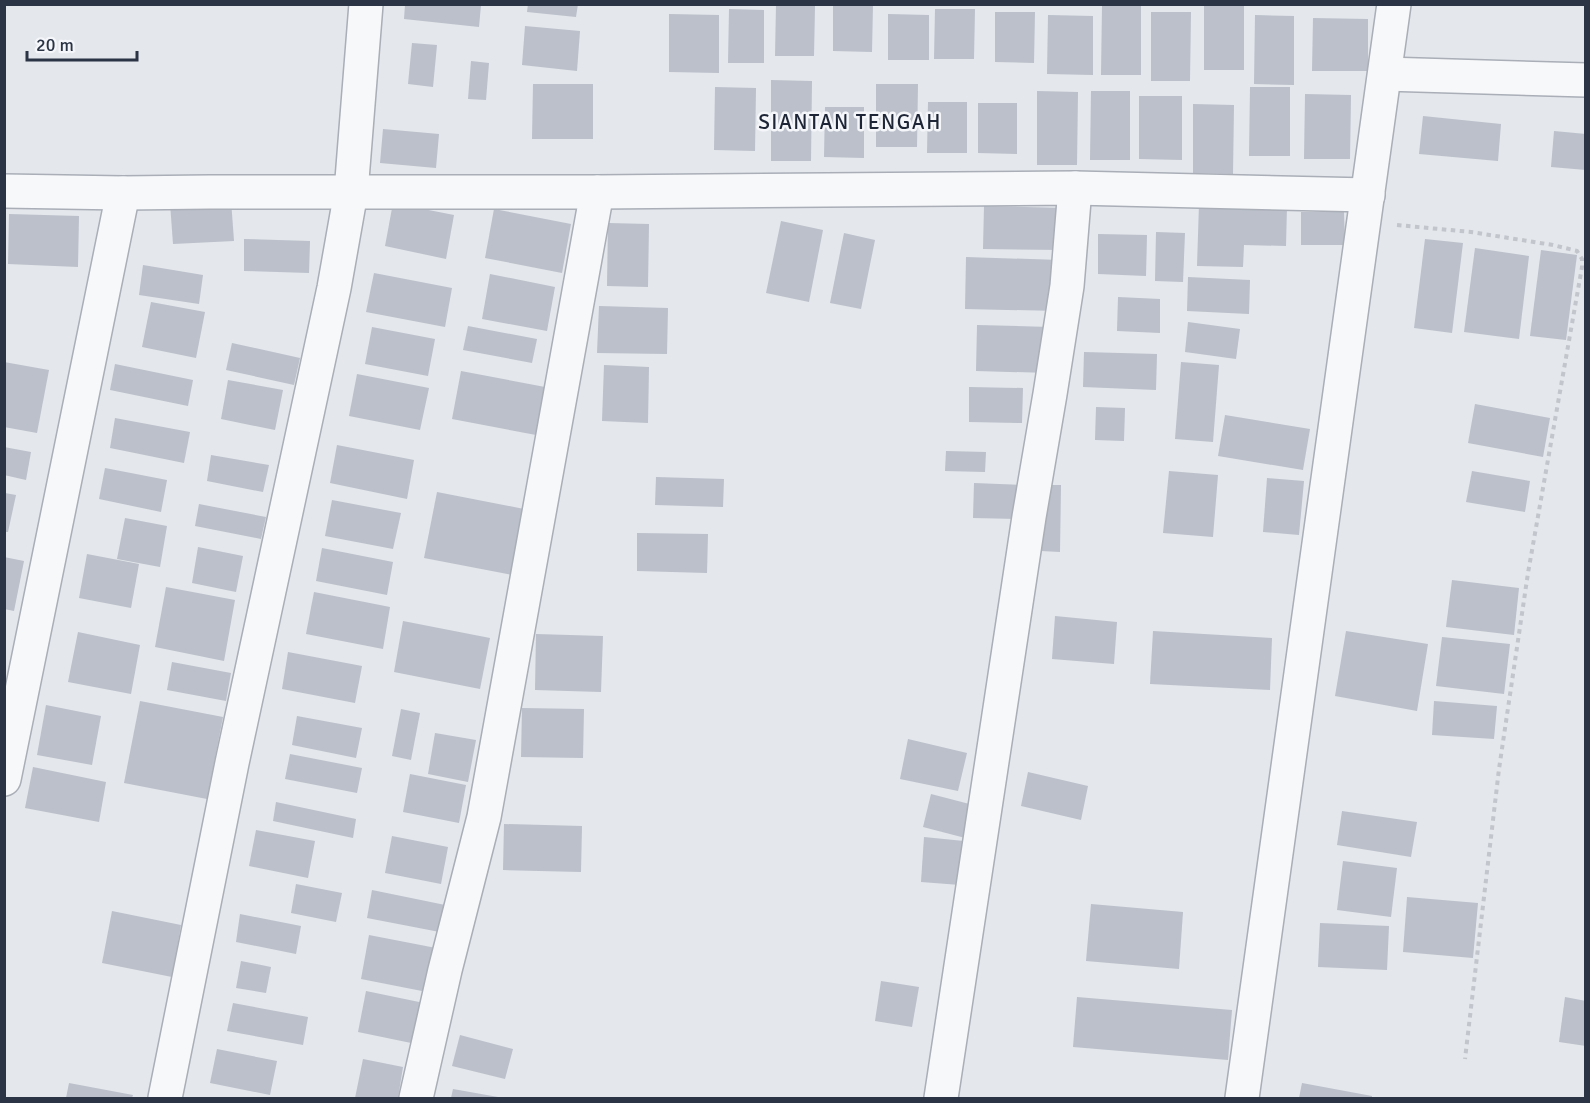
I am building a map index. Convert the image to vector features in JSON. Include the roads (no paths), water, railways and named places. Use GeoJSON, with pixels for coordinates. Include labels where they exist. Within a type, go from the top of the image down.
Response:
{"type":"FeatureCollection","features":[{"type":"Feature","properties":{"kind":"street"},"geometry":{"type":"LineString","coordinates":[[165,1098],[232,763],[334,288],[351,192],[366,4]]}},
{"type":"Feature","properties":{"kind":"street"},"geometry":{"type":"LineString","coordinates":[[1242,1098],[1394,4]]}},
{"type":"Feature","properties":{"kind":"street"},"geometry":{"type":"LineString","coordinates":[[1385,74],[1586,80]]}},
{"type":"Feature","properties":{"kind":"street"},"geometry":{"type":"LineString","coordinates":[[4,190],[123,194],[1075,188],[1366,208]]}},
{"type":"Feature","properties":{"kind":"street"},"geometry":{"type":"LineString","coordinates":[[941,1098],[1029,517],[1067,286],[1075,188]]}},
{"type":"Feature","properties":{"kind":"street"},"geometry":{"type":"LineString","coordinates":[[416,1098],[445,970],[484,817],[597,192]]}},
{"type":"Feature","properties":{"kind":"street"},"geometry":{"type":"LineString","coordinates":[[4,779],[123,194]]}},
{"type":"Feature","properties":{"kind":"district","name":"SIANTAN TENGAH"},"geometry":{"type":"Point","coordinates":[850,122]}}]}
